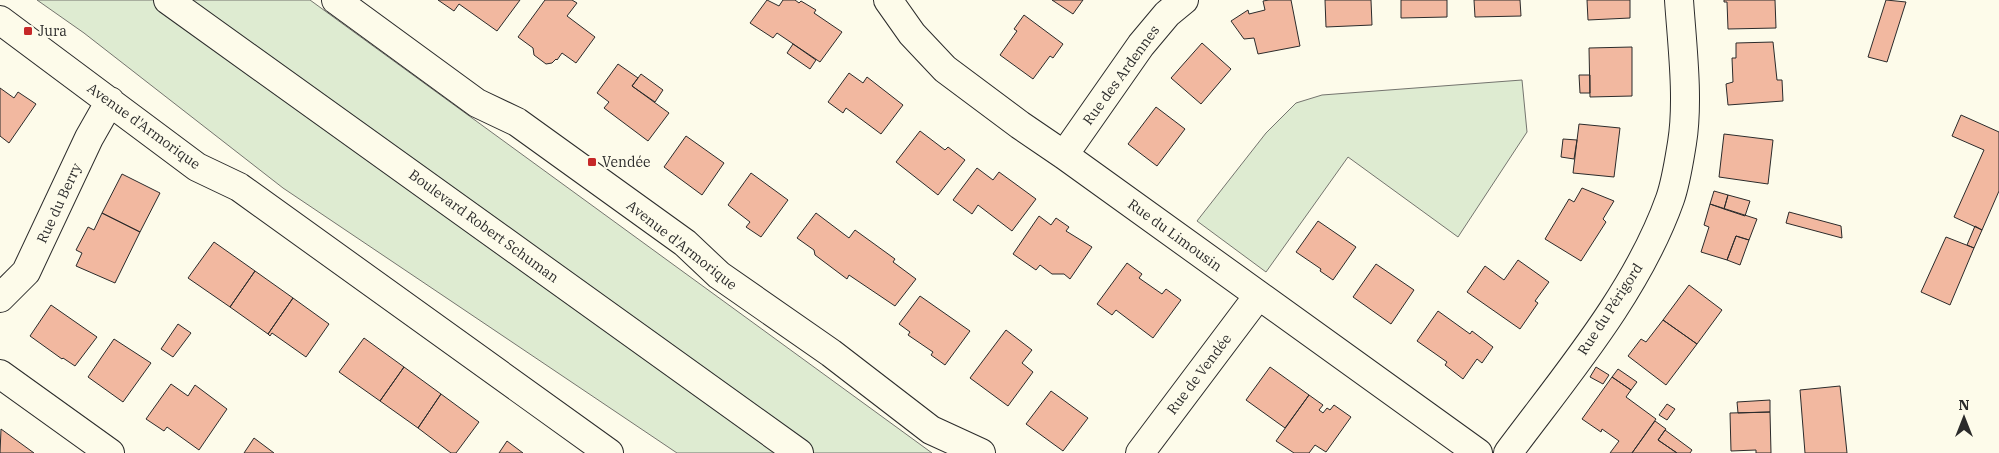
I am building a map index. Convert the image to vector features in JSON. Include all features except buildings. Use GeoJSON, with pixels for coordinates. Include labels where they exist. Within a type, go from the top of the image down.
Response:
{"type":"FeatureCollection","features":[{"type":"Feature","properties":{"kind":"street","name":"Boulevard Robert Schuman"},"geometry":{"type":"LineString","coordinates":[[168,0],[800,453]]}},
{"type":"Feature","properties":{"kind":"street","name":"Avenue d'Armorique"},"geometry":{"type":"LineString","coordinates":[[336,0],[477,103],[517,122],[685,243],[719,276],[831,353],[931,430],[981,453]]}},
{"type":"Feature","properties":{"kind":"street","name":"Rue du Limousin"},"geometry":{"type":"LineString","coordinates":[[888,0],[912,34],[945,69],[1020,125],[1478,453]]}},
{"type":"Feature","properties":{"kind":"street","name":"Rue des Ardennes"},"geometry":{"type":"LineString","coordinates":[[1064,155],[1141,45],[1167,14],[1184,0]]}},
{"type":"Feature","properties":{"kind":"street","name":"Rue du Périgord"},"geometry":{"type":"LineString","coordinates":[[1508,453],[1607,319],[1639,267],[1670,198],[1682,132],[1684,87],[1679,0]]}},
{"type":"Feature","properties":{"kind":"street","name":"Avenue d'Armorique"},"geometry":{"type":"LineString","coordinates":[[0,20],[197,167],[239,187],[608,453]]}},
{"type":"Feature","properties":{"kind":"street","name":"Rue du Berry"},"geometry":{"type":"LineString","coordinates":[[0,298],[26,272],[89,138],[110,101]]}},
{"type":"Feature","properties":{"kind":"street","name":"Rue de Vendée"},"geometry":{"type":"LineString","coordinates":[[1140,453],[1258,296]]}},
{"type":"Feature","properties":{"kind":"street"},"geometry":{"type":"LineString","coordinates":[[0,374],[110,453]]}},
{"type":"Feature","properties":{"kind":"green space"},"geometry":{"type":"Polygon","coordinates":[[[37,0],[310,0],[932,453],[677,453],[283,188],[84,33],[37,0]]]}},
{"type":"Feature","properties":{"kind":"green space"},"geometry":{"type":"Polygon","coordinates":[[[1522,80],[1527,132],[1458,237],[1348,157],[1266,272],[1197,221],[1266,133],[1296,103],[1322,95],[1522,80]]]}},
{"type":"Feature","properties":{"kind":"place","name":"Jura"},"geometry":{"type":"Point","coordinates":[28,31]}},
{"type":"Feature","properties":{"kind":"place","name":"Vendée"},"geometry":{"type":"Point","coordinates":[592,162]}}]}
